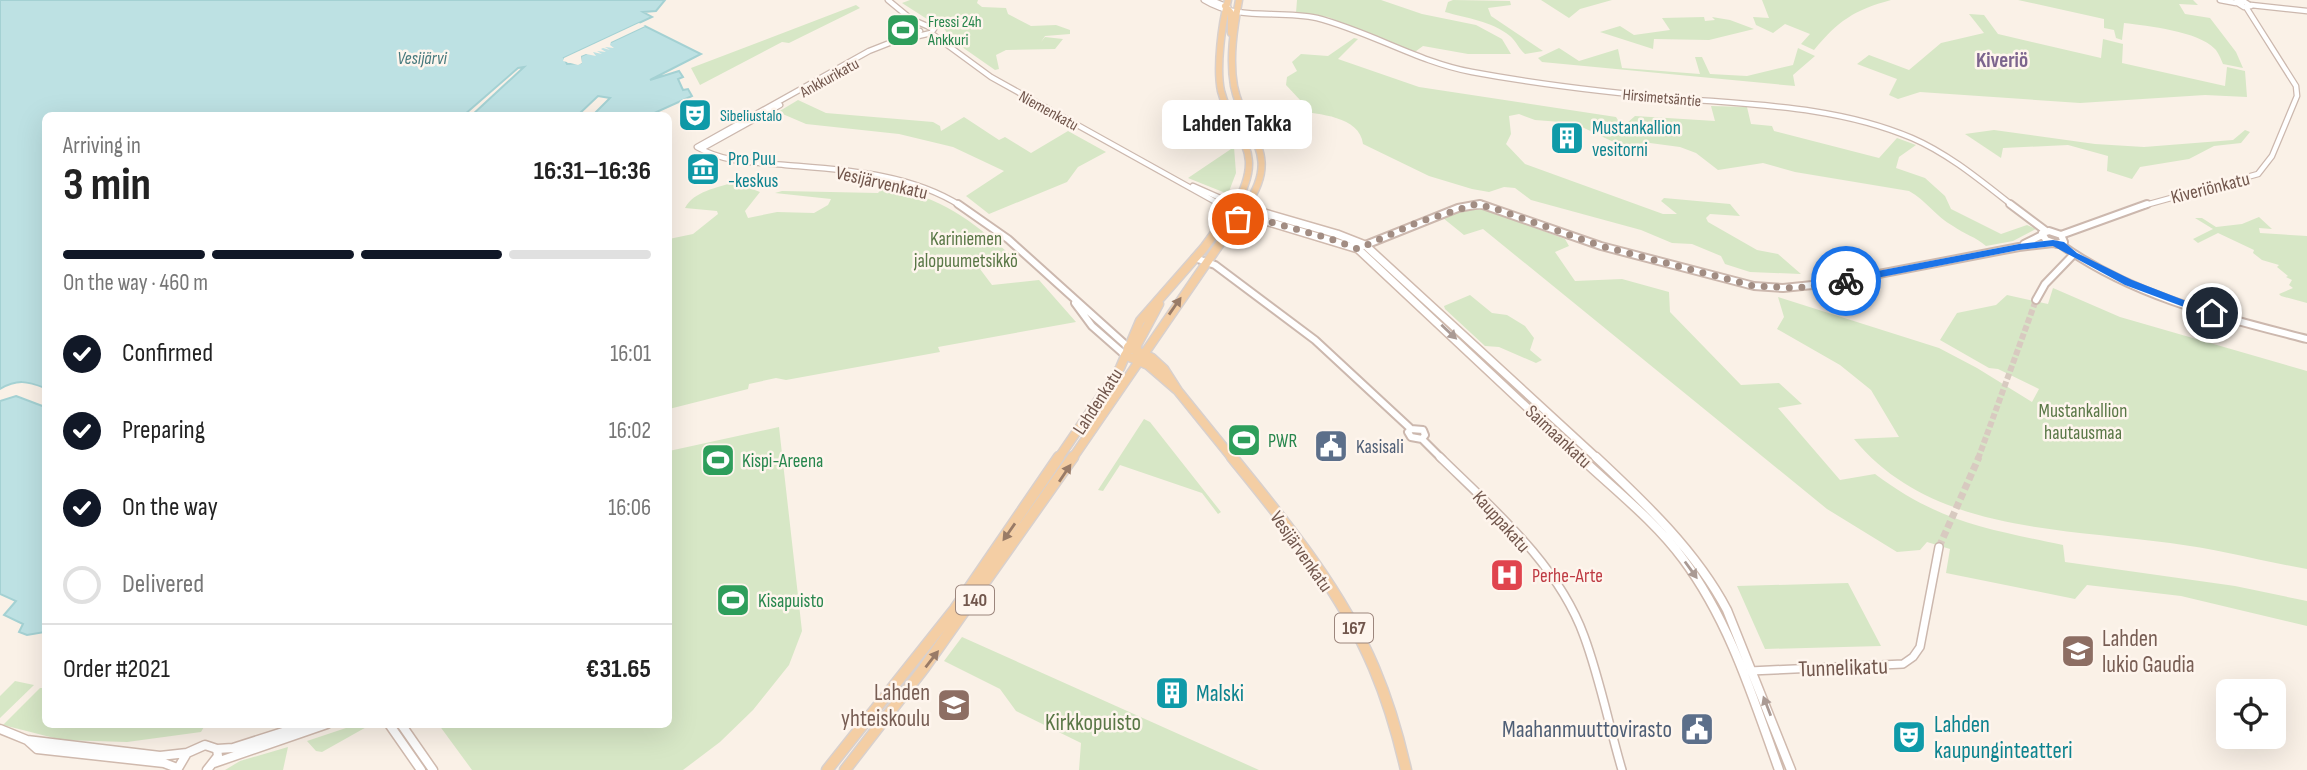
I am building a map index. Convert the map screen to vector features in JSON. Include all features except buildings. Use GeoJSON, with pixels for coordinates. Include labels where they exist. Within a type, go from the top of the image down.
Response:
{"type":"FeatureCollection","features":[{"type":"Feature","properties":{"kind":"main road","name":"Lahdenkatu"},"geometry":{"type":"LineString","coordinates":[[827,770],[955,610],[1049,476],[1162,298],[1234,208],[1246,184],[1249,163],[1246,142],[1220,88],[1231,10],[1239,0]]}},
{"type":"Feature","properties":{"kind":"main road","name":"Lahdenkatu"},"geometry":{"type":"LineString","coordinates":[[845,770],[946,640],[1144,357],[1151,341],[1244,211],[1261,176],[1262,153],[1243,113],[1234,85],[1231,10]]}},
{"type":"Feature","properties":{"kind":"main road","name":"Saimaankatu"},"geometry":{"type":"LineString","coordinates":[[1234,208],[1361,247],[1610,470],[1676,537],[1716,589],[1752,670],[1791,770]]}},
{"type":"Feature","properties":{"kind":"main road","name":"Saimaankatu"},"geometry":{"type":"LineString","coordinates":[[1361,247],[1622,494],[1668,541],[1703,588],[1741,671],[1779,770]]}},
{"type":"Feature","properties":{"kind":"main road","name":"Vesijärvenkatu"},"geometry":{"type":"LineString","coordinates":[[1130,350],[1144,357],[1178,391],[1304,551],[1358,635],[1386,697],[1406,770]]}},
{"type":"Feature","properties":{"kind":"main road"},"geometry":{"type":"LineString","coordinates":[[0,729],[27,740],[160,756],[187,753],[203,745],[217,749],[233,748],[296,728]]}},
{"type":"Feature","properties":{"kind":"main road"},"geometry":{"type":"LineString","coordinates":[[210,767],[316,728]]}},
{"type":"Feature","properties":{"kind":"main road"},"geometry":{"type":"LineString","coordinates":[[392,728],[421,770]]}},
{"type":"Feature","properties":{"kind":"main road"},"geometry":{"type":"LineString","coordinates":[[404,728],[433,770]]}},
{"type":"Feature","properties":{"kind":"main road"},"geometry":{"type":"LineString","coordinates":[[27,740],[37,750],[164,763],[177,769],[187,753]]}},
{"type":"Feature","properties":{"kind":"main road"},"geometry":{"type":"LineString","coordinates":[[210,767],[217,749]]}},
{"type":"Feature","properties":{"kind":"street"},"geometry":{"type":"LineString","coordinates":[[888,0],[921,31],[931,33],[934,29],[911,19]]}},
{"type":"Feature","properties":{"kind":"street"},"geometry":{"type":"LineString","coordinates":[[1204,0],[1231,10]]}},
{"type":"Feature","properties":{"kind":"street"},"geometry":{"type":"LineString","coordinates":[[1211,0],[1231,10]]}},
{"type":"Feature","properties":{"kind":"street"},"geometry":{"type":"LineString","coordinates":[[2220,0],[2248,6],[2307,11]]}},
{"type":"Feature","properties":{"kind":"street","name":"Kiveriönkatu"},"geometry":{"type":"LineString","coordinates":[[2061,235],[2161,200],[2254,177],[2263,169],[2272,156],[2297,96],[2296,86],[2248,6]]}},
{"type":"Feature","properties":{"kind":"street","name":"Hirsimetsäntie"},"geometry":{"type":"LineString","coordinates":[[1231,10],[1316,18],[1420,60],[1469,72],[1583,89],[1802,108],[1844,116],[1913,139],[1947,157],[2057,244]]}},
{"type":"Feature","properties":{"kind":"street"},"geometry":{"type":"LineString","coordinates":[[921,31],[927,27]]}},
{"type":"Feature","properties":{"kind":"street","name":"Ankkurikatu"},"geometry":{"type":"LineString","coordinates":[[699,148],[873,53],[921,31]]}},
{"type":"Feature","properties":{"kind":"street","name":"Niemenkatu"},"geometry":{"type":"LineString","coordinates":[[931,33],[991,77],[1172,178],[1234,208]]}},
{"type":"Feature","properties":{"kind":"street","name":"Vesijärvenkatu"},"geometry":{"type":"LineString","coordinates":[[699,148],[722,159],[860,173],[926,189],[980,216],[1074,302],[1091,326],[1130,350]]}},
{"type":"Feature","properties":{"kind":"street"},"geometry":{"type":"LineString","coordinates":[[1361,247],[1458,208],[1483,205],[1601,246],[1754,286],[1783,288],[1832,283],[2019,247],[2065,241],[2061,235],[2044,233],[2019,247]]}},
{"type":"Feature","properties":{"kind":"street"},"geometry":{"type":"LineString","coordinates":[[2057,244],[2073,255],[2162,296],[2307,339]]}},
{"type":"Feature","properties":{"kind":"street"},"geometry":{"type":"LineString","coordinates":[[2035,300],[2045,284],[2073,255]]}},
{"type":"Feature","properties":{"kind":"street"},"geometry":{"type":"LineString","coordinates":[[1195,258],[1208,261]]}},
{"type":"Feature","properties":{"kind":"street","name":"Kauppakatu"},"geometry":{"type":"LineString","coordinates":[[1208,261],[1326,349],[1411,429],[1408,432],[1411,437],[1422,439],[1510,527],[1542,567],[1574,614],[1584,635],[1622,770]]}},
{"type":"Feature","properties":{"kind":"street","name":"Tunnelikatu"},"geometry":{"type":"LineString","coordinates":[[1741,671],[1903,664],[1916,654],[1920,647],[1939,547]]}},
{"type":"Feature","properties":{"kind":"green space"},"geometry":{"type":"Polygon","coordinates":[[[910,0],[978,0],[977,3],[982,7],[1006,8],[1008,14],[1031,26],[1056,25],[1070,30],[1070,34],[1045,36],[1041,42],[1045,37],[1063,39],[1055,49],[1006,50],[996,55],[999,69],[995,70],[952,40],[941,24],[927,19],[902,3],[910,0]]]}},
{"type":"Feature","properties":{"kind":"green space"},"geometry":{"type":"Polygon","coordinates":[[[1297,0],[1381,0],[1422,14],[1476,25],[1502,39],[1511,54],[1468,54],[1423,46],[1412,54],[1328,17],[1296,13],[1297,0]]]}},
{"type":"Feature","properties":{"kind":"green space"},"geometry":{"type":"Polygon","coordinates":[[[1541,0],[1612,0],[1580,9],[1569,18],[1541,0]]]}},
{"type":"Feature","properties":{"kind":"green space"},"geometry":{"type":"Polygon","coordinates":[[[1762,0],[1891,0],[1848,18],[1831,31],[1814,50],[1801,44],[1810,34],[1785,24],[1773,33],[1756,25],[1753,17],[1769,18],[1762,0]]]}},
{"type":"Feature","properties":{"kind":"green space"},"geometry":{"type":"Polygon","coordinates":[[[2018,0],[2193,0],[2198,5],[2179,4],[2185,14],[2210,18],[2236,52],[2243,68],[2223,64],[2215,49],[2185,34],[2124,23],[2122,40],[2116,38],[2114,30],[2104,28],[2104,19],[2018,0]]]}},
{"type":"Feature","properties":{"kind":"green space"},"geometry":{"type":"Polygon","coordinates":[[[1510,1],[1511,5],[1488,8],[1491,16],[1543,51],[1525,54],[1503,31],[1445,12],[1448,2],[1510,1]]]}},
{"type":"Feature","properties":{"kind":"green space"},"geometry":{"type":"Polygon","coordinates":[[[856,5],[860,8],[789,43],[782,42],[700,85],[691,68],[856,5]]]}},
{"type":"Feature","properties":{"kind":"green space"},"geometry":{"type":"Polygon","coordinates":[[[1969,14],[1984,15],[1998,34],[2101,58],[2103,39],[2123,44],[2122,63],[2225,86],[2227,67],[2245,71],[2247,97],[2205,95],[2080,103],[1920,92],[1898,99],[1889,95],[1897,79],[1857,64],[1869,55],[1909,70],[1941,43],[1984,33],[1969,14]]]}},
{"type":"Feature","properties":{"kind":"green space"},"geometry":{"type":"Polygon","coordinates":[[[1704,17],[1705,21],[1715,20],[1712,17],[1754,29],[1709,40],[1654,39],[1653,49],[1600,32],[1620,26],[1634,35],[1670,30],[1662,18],[1704,17]]]}},
{"type":"Feature","properties":{"kind":"green space"},"geometry":{"type":"Polygon","coordinates":[[[1354,38],[1358,39],[1338,59],[1419,87],[1616,117],[1619,122],[1627,123],[1635,116],[1715,121],[1711,106],[1747,107],[1751,124],[1772,126],[1774,131],[1879,158],[1897,138],[1916,145],[1899,157],[1896,168],[1925,178],[1945,196],[1951,209],[2001,234],[2027,225],[2036,229],[2013,241],[1986,246],[1947,222],[1909,191],[1795,172],[1763,163],[1718,170],[1696,153],[1680,147],[1650,143],[1622,146],[1584,128],[1561,122],[1535,120],[1519,114],[1509,116],[1511,134],[1506,144],[1525,164],[1663,214],[1677,214],[1661,201],[1664,198],[1730,204],[1740,216],[1710,214],[1706,218],[1708,222],[1757,250],[1778,254],[1801,274],[1750,272],[1725,264],[1721,256],[1692,244],[1672,243],[1641,230],[1531,200],[1515,188],[1504,187],[1489,192],[1429,176],[1363,144],[1354,127],[1346,122],[1326,115],[1297,111],[1300,100],[1286,85],[1287,77],[1297,71],[1292,62],[1301,54],[1328,56],[1354,38]]]}},
{"type":"Feature","properties":{"kind":"green space"},"geometry":{"type":"Polygon","coordinates":[[[1559,48],[1579,61],[1618,49],[1622,68],[1700,74],[1695,57],[1702,57],[1710,74],[1747,76],[1793,65],[1798,48],[1815,56],[1793,75],[1795,86],[1542,62],[1538,58],[1559,48]]]}},
{"type":"Feature","properties":{"kind":"green space"},"geometry":{"type":"Polygon","coordinates":[[[798,100],[826,113],[933,122],[940,126],[941,131],[964,117],[999,140],[1005,137],[1031,153],[1068,131],[1106,152],[1078,167],[1067,182],[989,214],[966,196],[1004,171],[953,147],[899,134],[806,124],[778,112],[798,100]]]}},
{"type":"Feature","properties":{"kind":"green space"},"geometry":{"type":"Polygon","coordinates":[[[1994,130],[2095,144],[2144,147],[2233,140],[2245,130],[2250,132],[2241,143],[2214,146],[2189,159],[2140,167],[2132,179],[2107,171],[2108,156],[2068,145],[2003,148],[2001,158],[1965,134],[1994,130]]]}},
{"type":"Feature","properties":{"kind":"green space"},"geometry":{"type":"Polygon","coordinates":[[[1234,147],[1236,173],[1228,194],[1188,178],[1234,147]]]}},
{"type":"Feature","properties":{"kind":"green space","name":"Kariniemen jalopuumetsikkö"},"geometry":{"type":"Polygon","coordinates":[[[734,182],[760,192],[745,211],[748,218],[777,212],[814,213],[828,205],[831,199],[775,193],[782,191],[878,193],[885,185],[924,197],[968,220],[1012,256],[980,269],[992,285],[1039,280],[1076,322],[938,347],[940,352],[786,380],[776,378],[749,384],[748,389],[672,408],[672,238],[693,234],[718,214],[717,211],[685,208],[694,198],[734,182]]]}},
{"type":"Feature","properties":{"kind":"green space"},"geometry":{"type":"Polygon","coordinates":[[[1482,208],[1565,239],[1569,246],[1555,252],[1575,281],[1622,279],[1669,292],[1670,312],[1741,385],[1779,383],[1802,404],[1778,408],[1840,480],[1875,474],[1921,503],[1964,522],[2063,545],[2065,562],[2235,586],[2307,601],[2307,626],[2181,596],[2087,585],[2075,599],[1946,573],[1950,549],[1927,542],[1920,550],[1897,552],[1827,509],[1483,229],[1464,235],[1443,218],[1468,209],[1482,208]]]}},
{"type":"Feature","properties":{"kind":"green space"},"geometry":{"type":"Polygon","coordinates":[[[2259,217],[2272,229],[2259,228],[2260,233],[2307,236],[2307,303],[2279,294],[2293,288],[2289,285],[2292,280],[2277,267],[2279,265],[2262,260],[2253,253],[2254,250],[2218,233],[2198,243],[2193,239],[2213,229],[2195,218],[2202,218],[2216,227],[2242,224],[2259,217]]]}},
{"type":"Feature","properties":{"kind":"green space","name":"Mustankallion hautausmaa"},"geometry":{"type":"Polygon","coordinates":[[[2053,288],[2120,317],[2307,371],[2307,569],[2187,546],[2042,528],[2000,520],[1959,509],[1920,492],[1885,470],[1854,439],[1899,437],[1871,390],[1840,365],[1777,329],[1784,317],[1778,297],[1939,348],[2032,402],[2039,389],[1998,369],[1989,368],[1940,340],[1957,313],[1996,305],[2007,295],[2048,304],[2053,288]]]}},
{"type":"Feature","properties":{"kind":"green space"},"geometry":{"type":"Polygon","coordinates":[[[1470,295],[1492,313],[1507,315],[1525,326],[1534,338],[1530,350],[1542,360],[1536,363],[1499,347],[1485,346],[1445,309],[1444,306],[1470,295]]]}},
{"type":"Feature","properties":{"kind":"green space"},"geometry":{"type":"Polygon","coordinates":[[[1144,419],[1150,422],[1221,512],[1218,514],[1202,493],[1120,465],[1103,491],[1098,490],[1144,419]]]}},
{"type":"Feature","properties":{"kind":"green space","name":"Kisapuisto"},"geometry":{"type":"Polygon","coordinates":[[[779,427],[802,631],[789,665],[753,710],[720,742],[683,770],[472,770],[441,728],[672,728],[672,450],[779,427]]]}},
{"type":"Feature","properties":{"kind":"green space"},"geometry":{"type":"Polygon","coordinates":[[[1848,583],[1881,646],[1765,649],[1737,586],[1848,583]]]}},
{"type":"Feature","properties":{"kind":"green space","name":"Kirkkopuisto"},"geometry":{"type":"Polygon","coordinates":[[[962,637],[1259,770],[1079,770],[1081,743],[1016,711],[1000,689],[944,661],[962,637]]]}},
{"type":"Feature","properties":{"kind":"green space"},"geometry":{"type":"Polygon","coordinates":[[[15,681],[34,685],[0,718],[0,696],[15,681]]]}},
{"type":"Feature","properties":{"kind":"green space"},"geometry":{"type":"Polygon","coordinates":[[[42,688],[42,728],[203,728],[201,732],[127,742],[62,740],[3,725],[42,688]]]}},
{"type":"Feature","properties":{"kind":"green space"},"geometry":{"type":"Polygon","coordinates":[[[346,728],[365,728],[322,752],[316,751],[307,741],[346,728]]]}},
{"type":"Feature","properties":{"kind":"green space"},"geometry":{"type":"Polygon","coordinates":[[[288,747],[283,770],[225,770],[240,761],[288,747]]]}},
{"type":"Feature","properties":{"kind":"water","name":"Vesijärvi"},"geometry":{"type":"Polygon","coordinates":[[[0,0],[665,0],[656,11],[643,12],[652,17],[564,58],[567,64],[581,63],[581,56],[645,26],[701,54],[650,80],[679,71],[683,77],[678,79],[683,90],[688,89],[692,96],[657,112],[596,112],[610,98],[598,96],[581,112],[475,112],[524,67],[518,68],[467,112],[42,112],[42,387],[22,382],[0,389],[0,0]]]}},
{"type":"Feature","properties":{"kind":"water"},"geometry":{"type":"Polygon","coordinates":[[[16,396],[42,406],[42,632],[27,635],[19,632],[23,624],[4,615],[16,601],[0,594],[0,401],[16,396]]]}},
{"type":"Feature","properties":{"kind":"pier"},"geometry":{"type":"Polygon","coordinates":[[[639,23],[645,26],[611,42],[610,45],[614,48],[601,49],[606,52],[597,51],[602,54],[593,52],[596,56],[581,56],[582,63],[578,65],[563,61],[564,58],[639,23]]]}},
{"type":"Feature","properties":{"kind":"tunnel"},"geometry":{"type":"LineString","coordinates":[[1978,459],[2036,300]]}},
{"type":"Feature","properties":{"kind":"tunnel"},"geometry":{"type":"LineString","coordinates":[[1939,547],[1979,457]]}},
{"type":"Feature","properties":{"kind":"way so far"},"geometry":{"type":"LineString","coordinates":[[1238,219],[1242,214],[1358,249],[1380,237],[1458,208],[1471,204],[1483,205],[1601,246],[1754,286],[1796,288],[1846,281]]}},
{"type":"Feature","properties":{"kind":"place","name":"Fressi 24h Ankkuri"},"geometry":{"type":"Point","coordinates":[903,30]}},
{"type":"Feature","properties":{"kind":"place","name":"Sibeliustalo"},"geometry":{"type":"Point","coordinates":[695,115]}},
{"type":"Feature","properties":{"kind":"place","name":"Mustankallion vesitorni"},"geometry":{"type":"Point","coordinates":[1567,138]}},
{"type":"Feature","properties":{"kind":"place","name":"Pro Puu -keskus"},"geometry":{"type":"Point","coordinates":[703,169]}},
{"type":"Feature","properties":{"kind":"place","name":"Lahden Takka"},"geometry":{"type":"Point","coordinates":[1238,219]}},
{"type":"Feature","properties":{"kind":"place","name":"PWR"},"geometry":{"type":"Point","coordinates":[1244,440]}},
{"type":"Feature","properties":{"kind":"place","name":"Kasisali"},"geometry":{"type":"Point","coordinates":[1331,446]}},
{"type":"Feature","properties":{"kind":"place","name":"Kispi-Areena"},"geometry":{"type":"Point","coordinates":[718,460]}},
{"type":"Feature","properties":{"kind":"place","name":"Perhe-Arte"},"geometry":{"type":"Point","coordinates":[1507,575]}},
{"type":"Feature","properties":{"kind":"place","name":"Kisapuisto"},"geometry":{"type":"Point","coordinates":[733,600]}},
{"type":"Feature","properties":{"kind":"place","name":"Lahden lukio Gaudia"},"geometry":{"type":"Point","coordinates":[2078,651]}},
{"type":"Feature","properties":{"kind":"place","name":"Malski"},"geometry":{"type":"Point","coordinates":[1172,693]}},
{"type":"Feature","properties":{"kind":"place","name":"Lahden yhteiskoulu"},"geometry":{"type":"Point","coordinates":[954,705]}},
{"type":"Feature","properties":{"kind":"place","name":"Maahanmuuttovirasto"},"geometry":{"type":"Point","coordinates":[1697,729]}},
{"type":"Feature","properties":{"kind":"place","name":"Lahden kaupunginteatteri"},"geometry":{"type":"Point","coordinates":[1909,737]}},
{"type":"Feature","properties":{"kind":"district","name":"Kiveriö"},"geometry":{"type":"Point","coordinates":[2002,60]}},
{"type":"Feature","properties":{"kind":"route"},"geometry":{"type":"LineString","coordinates":[[1846,281],[2019,247],[2053,243],[2060,244],[2073,255],[2129,283],[2212,313]]}}]}
